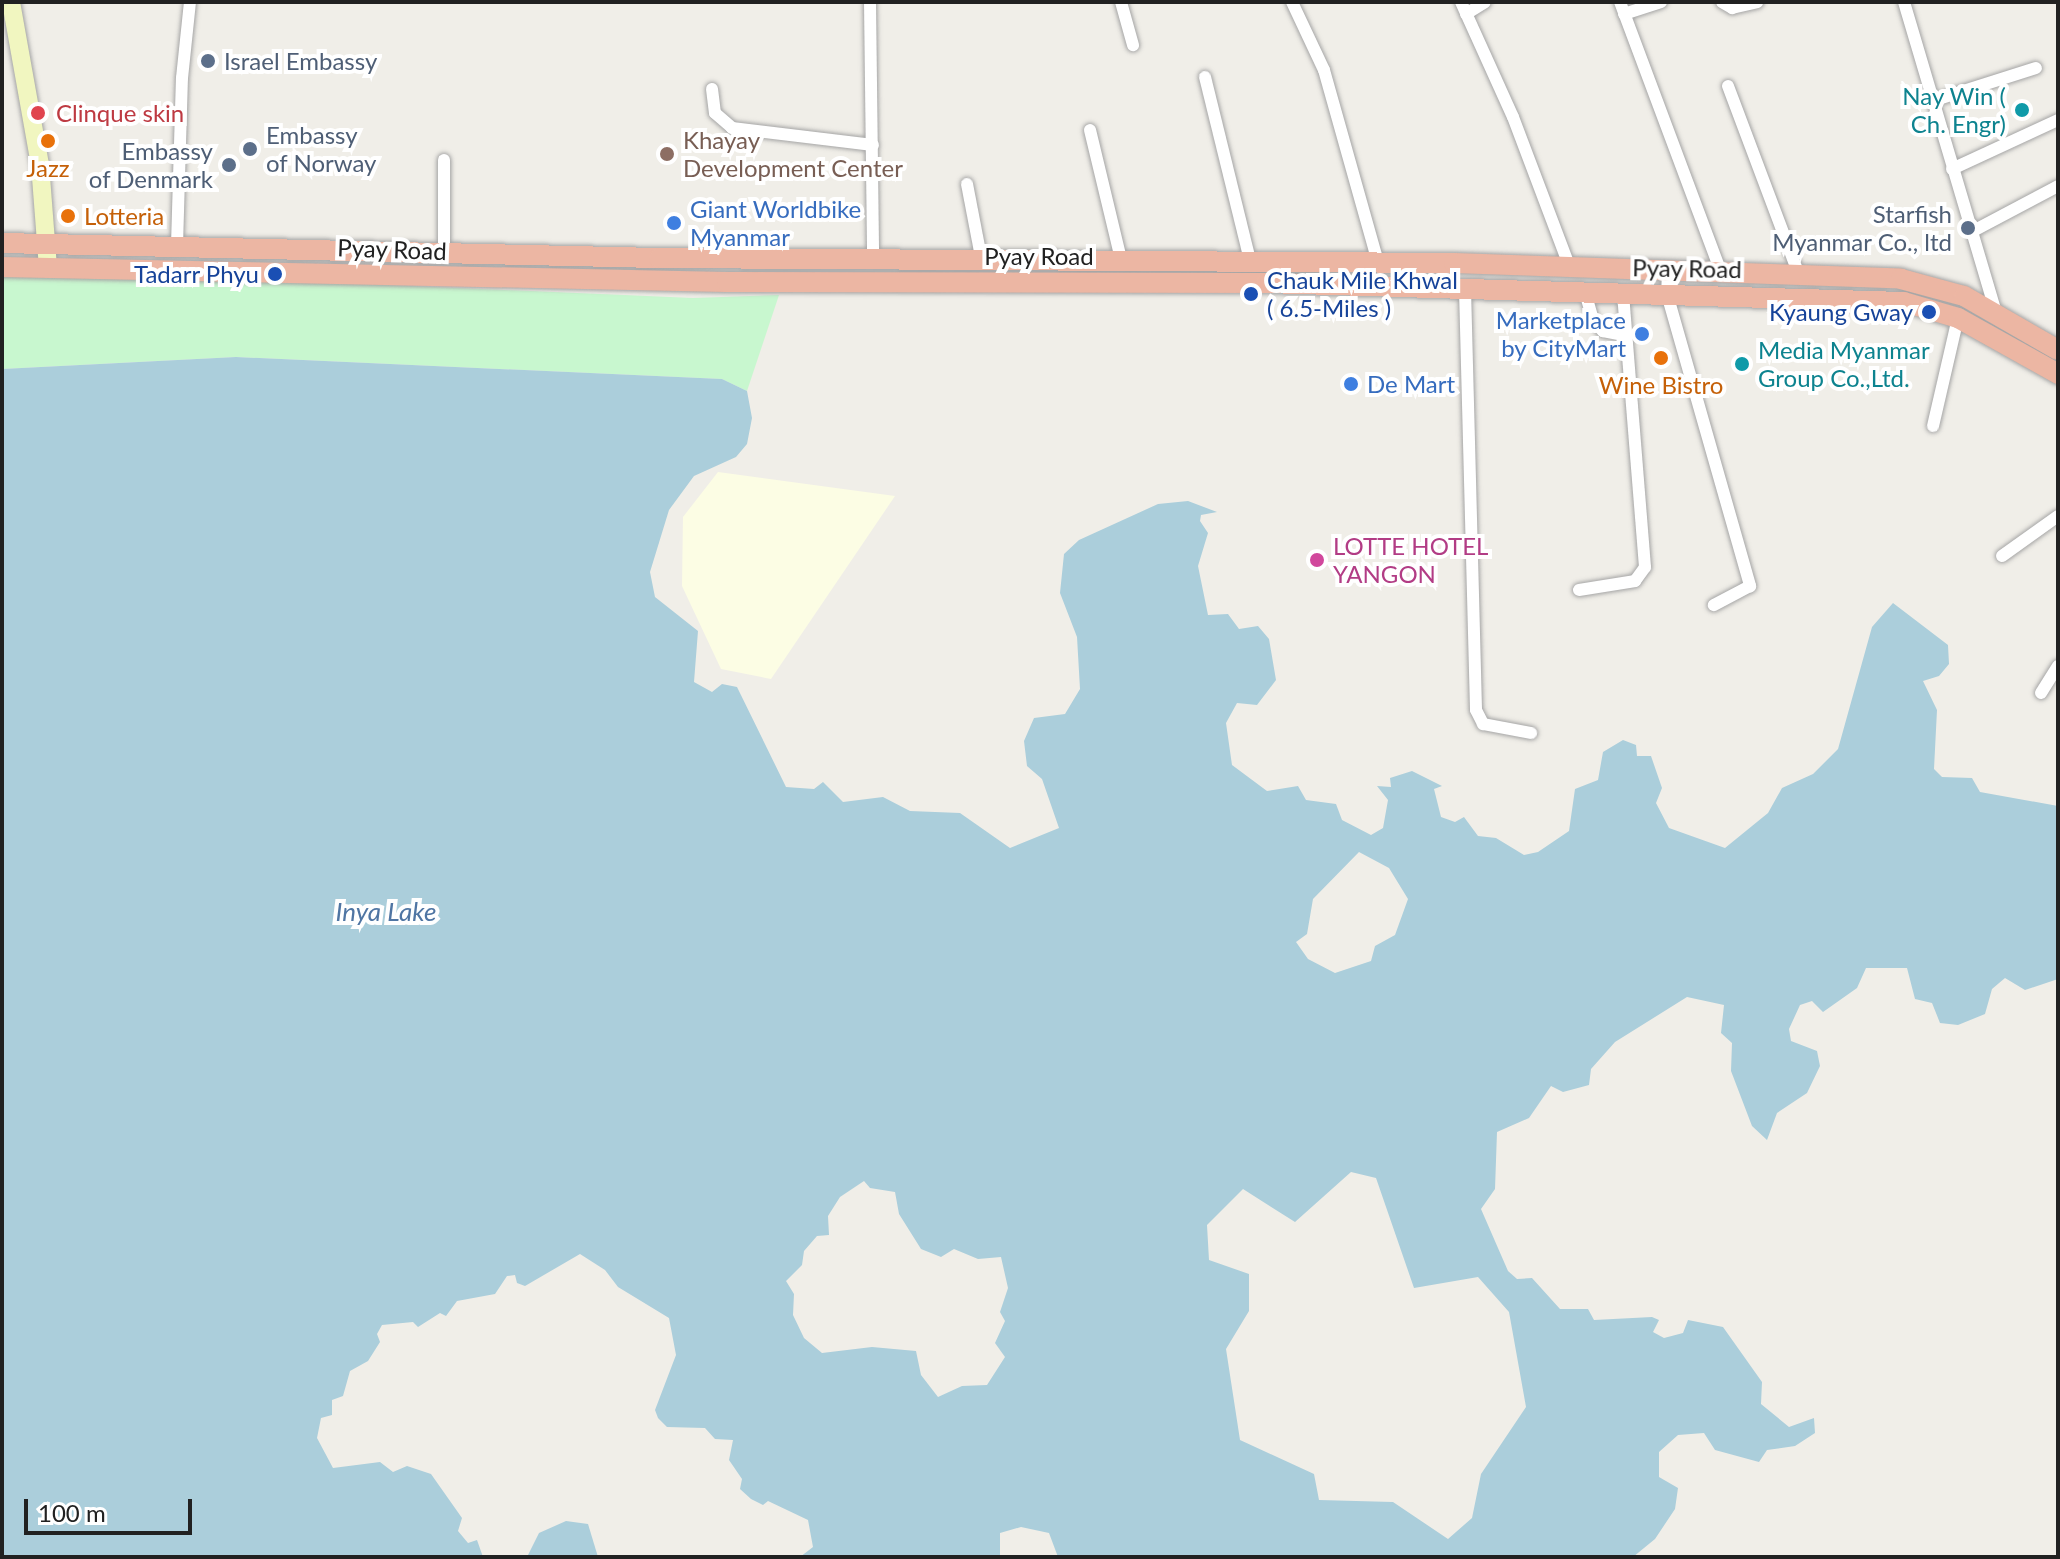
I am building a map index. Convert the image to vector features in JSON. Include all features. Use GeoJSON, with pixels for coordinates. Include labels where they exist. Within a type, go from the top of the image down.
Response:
{"type":"FeatureCollection","features":[{"type":"Feature","properties":{"kind":"highway","name":"Pyay Road"},"geometry":{"type":"LineString","coordinates":[[9,243],[444,250],[558,255],[1378,262],[1799,275],[1934,285],[1996,313],[2058,350]]}},
{"type":"Feature","properties":{"kind":"highway"},"geometry":{"type":"LineString","coordinates":[[9,243],[9,267]]}},
{"type":"Feature","properties":{"kind":"highway"},"geometry":{"type":"LineString","coordinates":[[557,280],[558,255]]}},
{"type":"Feature","properties":{"kind":"highway"},"geometry":{"type":"LineString","coordinates":[[831,282],[832,258]]}},
{"type":"Feature","properties":{"kind":"highway"},"geometry":{"type":"LineString","coordinates":[[873,258],[873,282]]}},
{"type":"Feature","properties":{"kind":"highway"},"geometry":{"type":"LineString","coordinates":[[1257,260],[1266,283]]}},
{"type":"Feature","properties":{"kind":"highway","name":"Pyay Road"},"geometry":{"type":"LineString","coordinates":[[9,267],[557,280],[1266,283],[1904,302],[1958,318],[2058,374]]}},
{"type":"Feature","properties":{"kind":"highway"},"geometry":{"type":"LineString","coordinates":[[1570,268],[1577,292]]}},
{"type":"Feature","properties":{"kind":"main road"},"geometry":{"type":"LineString","coordinates":[[11,2],[48,243],[48,267]]}},
{"type":"Feature","properties":{"kind":"street"},"geometry":{"type":"LineString","coordinates":[[177,245],[182,78],[190,2]]}},
{"type":"Feature","properties":{"kind":"street"},"geometry":{"type":"LineString","coordinates":[[870,2],[873,258]]}},
{"type":"Feature","properties":{"kind":"street"},"geometry":{"type":"LineString","coordinates":[[1121,2],[1133,45]]}},
{"type":"Feature","properties":{"kind":"street"},"geometry":{"type":"LineString","coordinates":[[1292,2],[1324,70],[1378,262]]}},
{"type":"Feature","properties":{"kind":"street"},"geometry":{"type":"LineString","coordinates":[[1485,2],[1463,8],[1513,117],[1570,268]]}},
{"type":"Feature","properties":{"kind":"street"},"geometry":{"type":"LineString","coordinates":[[1661,2],[1622,8],[1721,272]]}},
{"type":"Feature","properties":{"kind":"street"},"geometry":{"type":"LineString","coordinates":[[1722,2],[1732,8],[1757,2]]}},
{"type":"Feature","properties":{"kind":"street"},"geometry":{"type":"LineString","coordinates":[[1904,2],[1952,169],[1975,230],[1996,313]]}},
{"type":"Feature","properties":{"kind":"street"},"geometry":{"type":"LineString","coordinates":[[1932,101],[2036,68]]}},
{"type":"Feature","properties":{"kind":"street"},"geometry":{"type":"LineString","coordinates":[[1205,77],[1257,260]]}},
{"type":"Feature","properties":{"kind":"street"},"geometry":{"type":"LineString","coordinates":[[1728,86],[1799,275]]}},
{"type":"Feature","properties":{"kind":"street"},"geometry":{"type":"LineString","coordinates":[[712,89],[715,113],[732,128],[873,145]]}},
{"type":"Feature","properties":{"kind":"street"},"geometry":{"type":"LineString","coordinates":[[1952,169],[2058,120]]}},
{"type":"Feature","properties":{"kind":"street"},"geometry":{"type":"LineString","coordinates":[[1090,130],[1121,259]]}},
{"type":"Feature","properties":{"kind":"street"},"geometry":{"type":"LineString","coordinates":[[444,160],[444,250]]}},
{"type":"Feature","properties":{"kind":"street"},"geometry":{"type":"LineString","coordinates":[[967,184],[981,257]]}},
{"type":"Feature","properties":{"kind":"street"},"geometry":{"type":"LineString","coordinates":[[1975,230],[2058,186]]}},
{"type":"Feature","properties":{"kind":"street"},"geometry":{"type":"LineString","coordinates":[[1668,270],[1667,294],[1750,586],[1714,605]]}},
{"type":"Feature","properties":{"kind":"street"},"geometry":{"type":"LineString","coordinates":[[1465,289],[1476,710],[1483,724],[1531,733]]}},
{"type":"Feature","properties":{"kind":"street"},"geometry":{"type":"LineString","coordinates":[[1577,292],[1603,331],[1624,335]]}},
{"type":"Feature","properties":{"kind":"street"},"geometry":{"type":"LineString","coordinates":[[1579,590],[1635,581],[1645,567],[1623,293]]}},
{"type":"Feature","properties":{"kind":"street"},"geometry":{"type":"LineString","coordinates":[[1933,426],[1958,318]]}},
{"type":"Feature","properties":{"kind":"street"},"geometry":{"type":"LineString","coordinates":[[2002,556],[2058,516]]}},
{"type":"Feature","properties":{"kind":"street"},"geometry":{"type":"LineString","coordinates":[[2041,693],[2058,666]]}},
{"type":"Feature","properties":{"kind":"shaded area"},"geometry":{"type":"Polygon","coordinates":[[[718,472],[895,496],[771,679],[721,669],[682,586],[683,517],[718,472]]]}},
{"type":"Feature","properties":{"kind":"green space"},"geometry":{"type":"Polygon","coordinates":[[[2,277],[201,277],[693,298],[779,295],[747,391],[722,379],[236,357],[2,369],[2,277]]]}},
{"type":"Feature","properties":{"kind":"water","name":"Inya Lake"},"geometry":{"type":"Polygon","coordinates":[[[236,357],[722,379],[747,391],[752,418],[747,444],[736,457],[694,476],[669,510],[650,572],[655,597],[698,631],[694,682],[712,692],[722,684],[737,687],[786,787],[814,789],[823,782],[843,802],[883,797],[910,811],[960,813],[1010,848],[1059,828],[1042,779],[1027,766],[1024,741],[1034,718],[1065,714],[1080,689],[1077,637],[1060,593],[1064,554],[1079,540],[1158,504],[1188,501],[1217,512],[1201,515],[1200,521],[1208,533],[1198,566],[1208,615],[1228,614],[1239,629],[1258,626],[1269,639],[1276,680],[1257,705],[1237,703],[1226,723],[1232,765],[1267,791],[1298,786],[1306,800],[1336,804],[1342,820],[1371,835],[1383,828],[1388,800],[1377,786],[1391,787],[1390,778],[1412,771],[1442,786],[1434,789],[1441,817],[1455,822],[1464,817],[1478,836],[1496,838],[1524,855],[1538,852],[1569,831],[1575,789],[1598,780],[1603,752],[1623,740],[1636,745],[1637,756],[1651,756],[1662,788],[1656,803],[1669,828],[1725,848],[1768,813],[1782,788],[1813,774],[1838,749],[1872,627],[1893,603],[1948,645],[1949,664],[1939,676],[1923,681],[1937,710],[1934,769],[1942,777],[1972,778],[1980,792],[2058,806],[2058,979],[2025,990],[2005,978],[1992,989],[1985,1014],[1958,1025],[1940,1023],[1932,1003],[1915,999],[1907,968],[1866,968],[1857,988],[1823,1012],[1812,1001],[1800,1005],[1789,1029],[1791,1041],[1817,1051],[1820,1066],[1807,1093],[1777,1113],[1767,1140],[1752,1126],[1731,1071],[1732,1043],[1721,1033],[1724,1005],[1687,997],[1615,1042],[1591,1069],[1589,1085],[1563,1092],[1551,1086],[1529,1118],[1497,1132],[1495,1189],[1481,1209],[1508,1271],[1517,1279],[1532,1278],[1560,1309],[1588,1309],[1594,1320],[1652,1317],[1659,1320],[1653,1332],[1664,1338],[1683,1333],[1688,1320],[1723,1327],[1762,1382],[1761,1404],[1789,1427],[1814,1418],[1815,1433],[1795,1446],[1767,1450],[1759,1462],[1715,1450],[1704,1433],[1678,1435],[1659,1452],[1659,1477],[1678,1488],[1675,1509],[1655,1539],[1633,1557],[1058,1557],[1049,1533],[1021,1527],[1000,1533],[1000,1557],[800,1557],[813,1547],[808,1520],[768,1501],[763,1505],[740,1489],[742,1479],[729,1460],[733,1440],[715,1439],[705,1428],[667,1427],[658,1418],[655,1410],[676,1355],[669,1318],[618,1287],[605,1270],[580,1254],[525,1286],[517,1283],[515,1275],[507,1276],[495,1294],[457,1301],[446,1316],[440,1313],[418,1327],[413,1322],[382,1325],[377,1334],[380,1342],[368,1361],[350,1371],[343,1396],[332,1400],[332,1415],[321,1418],[317,1438],[333,1468],[380,1462],[393,1472],[407,1466],[431,1474],[462,1518],[458,1531],[468,1543],[477,1540],[483,1557],[2,1557],[2,369],[236,357]],[[1359,852],[1313,899],[1307,934],[1296,942],[1308,959],[1335,973],[1371,961],[1375,946],[1395,935],[1408,899],[1389,868],[1359,852]],[[1351,1172],[1295,1222],[1243,1189],[1207,1225],[1209,1260],[1249,1274],[1249,1311],[1226,1349],[1240,1440],[1314,1474],[1319,1500],[1393,1502],[1448,1539],[1472,1518],[1481,1474],[1526,1407],[1509,1312],[1478,1277],[1414,1288],[1376,1178],[1351,1172]],[[864,1181],[840,1197],[828,1216],[829,1235],[817,1236],[804,1251],[802,1265],[786,1281],[794,1294],[793,1315],[804,1338],[822,1353],[872,1347],[916,1351],[921,1375],[938,1397],[962,1386],[987,1385],[1005,1357],[995,1343],[1005,1321],[1000,1312],[1008,1288],[1001,1257],[978,1259],[954,1249],[941,1257],[921,1249],[899,1214],[895,1192],[870,1188],[864,1181]]]}},
{"type":"Feature","properties":{"kind":"water"},"geometry":{"type":"Polygon","coordinates":[[[566,1521],[588,1524],[598,1557],[527,1557],[539,1533],[566,1521]]]}},
{"type":"Feature","properties":{"kind":"place","name":"Israel Embassy"},"geometry":{"type":"Point","coordinates":[208,61]}},
{"type":"Feature","properties":{"kind":"place","name":"Nay Win ( Ch. Engr)"},"geometry":{"type":"Point","coordinates":[2022,110]}},
{"type":"Feature","properties":{"kind":"place","name":"Clinque skin"},"geometry":{"type":"Point","coordinates":[38,113]}},
{"type":"Feature","properties":{"kind":"place","name":"Jazz"},"geometry":{"type":"Point","coordinates":[48,141]}},
{"type":"Feature","properties":{"kind":"place","name":"Embassy of Norway"},"geometry":{"type":"Point","coordinates":[250,149]}},
{"type":"Feature","properties":{"kind":"place","name":"Khayay Development Center"},"geometry":{"type":"Point","coordinates":[667,154]}},
{"type":"Feature","properties":{"kind":"place","name":"Embassy of Denmark"},"geometry":{"type":"Point","coordinates":[229,165]}},
{"type":"Feature","properties":{"kind":"place","name":"Lotteria"},"geometry":{"type":"Point","coordinates":[68,216]}},
{"type":"Feature","properties":{"kind":"place","name":"Giant Worldbike Myanmar"},"geometry":{"type":"Point","coordinates":[674,223]}},
{"type":"Feature","properties":{"kind":"place","name":"Starfish Myanmar Co., ltd"},"geometry":{"type":"Point","coordinates":[1968,228]}},
{"type":"Feature","properties":{"kind":"place","name":"Tadarr Phyu"},"geometry":{"type":"Point","coordinates":[275,274]}},
{"type":"Feature","properties":{"kind":"place","name":"Chauk Mile Khwal ( 6.5-Miles )"},"geometry":{"type":"Point","coordinates":[1251,294]}},
{"type":"Feature","properties":{"kind":"place","name":"Kyaung Gway"},"geometry":{"type":"Point","coordinates":[1929,312]}},
{"type":"Feature","properties":{"kind":"place","name":"Marketplace by CityMart"},"geometry":{"type":"Point","coordinates":[1642,334]}},
{"type":"Feature","properties":{"kind":"place","name":"Wine Bistro"},"geometry":{"type":"Point","coordinates":[1661,358]}},
{"type":"Feature","properties":{"kind":"place","name":"Media Myanmar Group Co.,Ltd."},"geometry":{"type":"Point","coordinates":[1742,364]}},
{"type":"Feature","properties":{"kind":"place","name":"De Mart"},"geometry":{"type":"Point","coordinates":[1351,384]}},
{"type":"Feature","properties":{"kind":"place","name":"LOTTE HOTEL YANGON"},"geometry":{"type":"Point","coordinates":[1317,560]}}]}
